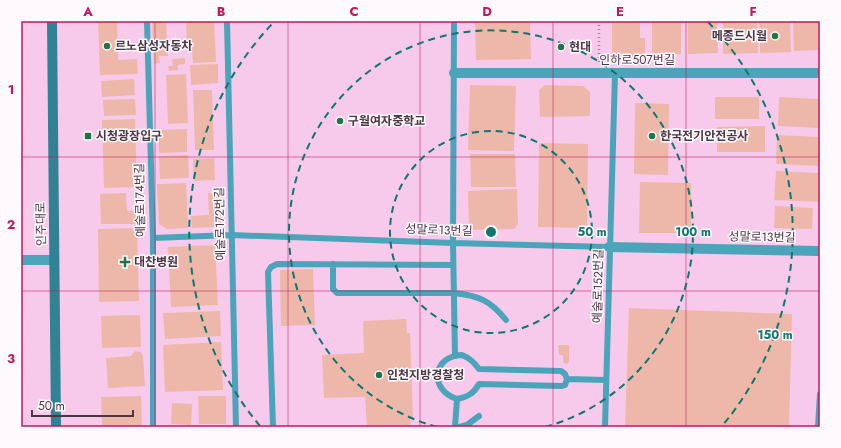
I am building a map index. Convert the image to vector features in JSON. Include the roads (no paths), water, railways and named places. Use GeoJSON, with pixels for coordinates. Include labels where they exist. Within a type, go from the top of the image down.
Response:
{"type":"FeatureCollection","features":[{"type":"Feature","properties":{"kind":"main road","name":"인주대로"},"geometry":{"type":"LineString","coordinates":[[52,21],[56,427]]}},
{"type":"Feature","properties":{"kind":"street","name":"인하로507번길"},"geometry":{"type":"LineString","coordinates":[[454,73],[820,73]]}},
{"type":"Feature","properties":{"kind":"street","name":"성말로13번길"},"geometry":{"type":"LineString","coordinates":[[609,247],[820,251]]}},
{"type":"Feature","properties":{"kind":"street"},"geometry":{"type":"LineString","coordinates":[[21,260],[54,260]]}},
{"type":"Feature","properties":{"kind":"lane","name":"예술로174번길"},"geometry":{"type":"LineString","coordinates":[[146,21],[152,238],[153,427]]}},
{"type":"Feature","properties":{"kind":"lane","name":"예술로172번길"},"geometry":{"type":"LineString","coordinates":[[227,21],[236,427]]}},
{"type":"Feature","properties":{"kind":"lane"},"geometry":{"type":"LineString","coordinates":[[454,21],[453,265],[455,356]]}},
{"type":"Feature","properties":{"kind":"lane","name":"예술로152번길"},"geometry":{"type":"LineString","coordinates":[[605,427],[615,73]]}},
{"type":"Feature","properties":{"kind":"lane","name":"성말로13번길"},"geometry":{"type":"LineString","coordinates":[[152,238],[231,235],[609,247]]}},
{"type":"Feature","properties":{"kind":"lane"},"geometry":{"type":"LineString","coordinates":[[274,427],[268,272],[271,267],[277,264],[453,265]]}},
{"type":"Feature","properties":{"kind":"lane"},"geometry":{"type":"LineString","coordinates":[[333,264],[333,289],[337,293],[454,293],[472,295],[484,299],[506,320]]}},
{"type":"Feature","properties":{"kind":"lane"},"geometry":{"type":"LineString","coordinates":[[462,356],[469,358],[479,369],[561,371],[568,379],[565,385],[562,386],[479,384],[470,394],[457,398],[445,393],[440,388],[437,375],[442,363],[448,358],[462,356]]}},
{"type":"Feature","properties":{"kind":"lane"},"geometry":{"type":"LineString","coordinates":[[568,379],[606,380]]}},
{"type":"Feature","properties":{"kind":"lane"},"geometry":{"type":"LineString","coordinates":[[818,427],[820,394]]}},
{"type":"Feature","properties":{"kind":"lane"},"geometry":{"type":"LineString","coordinates":[[456,427],[457,398]]}},
{"type":"Feature","properties":{"kind":"lane"},"geometry":{"type":"LineString","coordinates":[[459,427],[467,425],[479,416]]}},
{"type":"Feature","properties":{"kind":"place","name":"메종드시월"},"geometry":{"type":"Point","coordinates":[775,36]}},
{"type":"Feature","properties":{"kind":"place","name":"르노삼성자동차"},"geometry":{"type":"Point","coordinates":[107,46]}},
{"type":"Feature","properties":{"kind":"place","name":"현대"},"geometry":{"type":"Point","coordinates":[561,47]}},
{"type":"Feature","properties":{"kind":"place","name":"구월여자중학교"},"geometry":{"type":"Point","coordinates":[340,121]}},
{"type":"Feature","properties":{"kind":"place","name":"시청광장입구"},"geometry":{"type":"Point","coordinates":[88,136]}},
{"type":"Feature","properties":{"kind":"place","name":"한국전기안전공사"},"geometry":{"type":"Point","coordinates":[652,136]}},
{"type":"Feature","properties":{"kind":"place","name":"대찬병원"},"geometry":{"type":"Point","coordinates":[125,262]}},
{"type":"Feature","properties":{"kind":"place","name":"인천지방경찰청"},"geometry":{"type":"Point","coordinates":[379,375]}}]}
